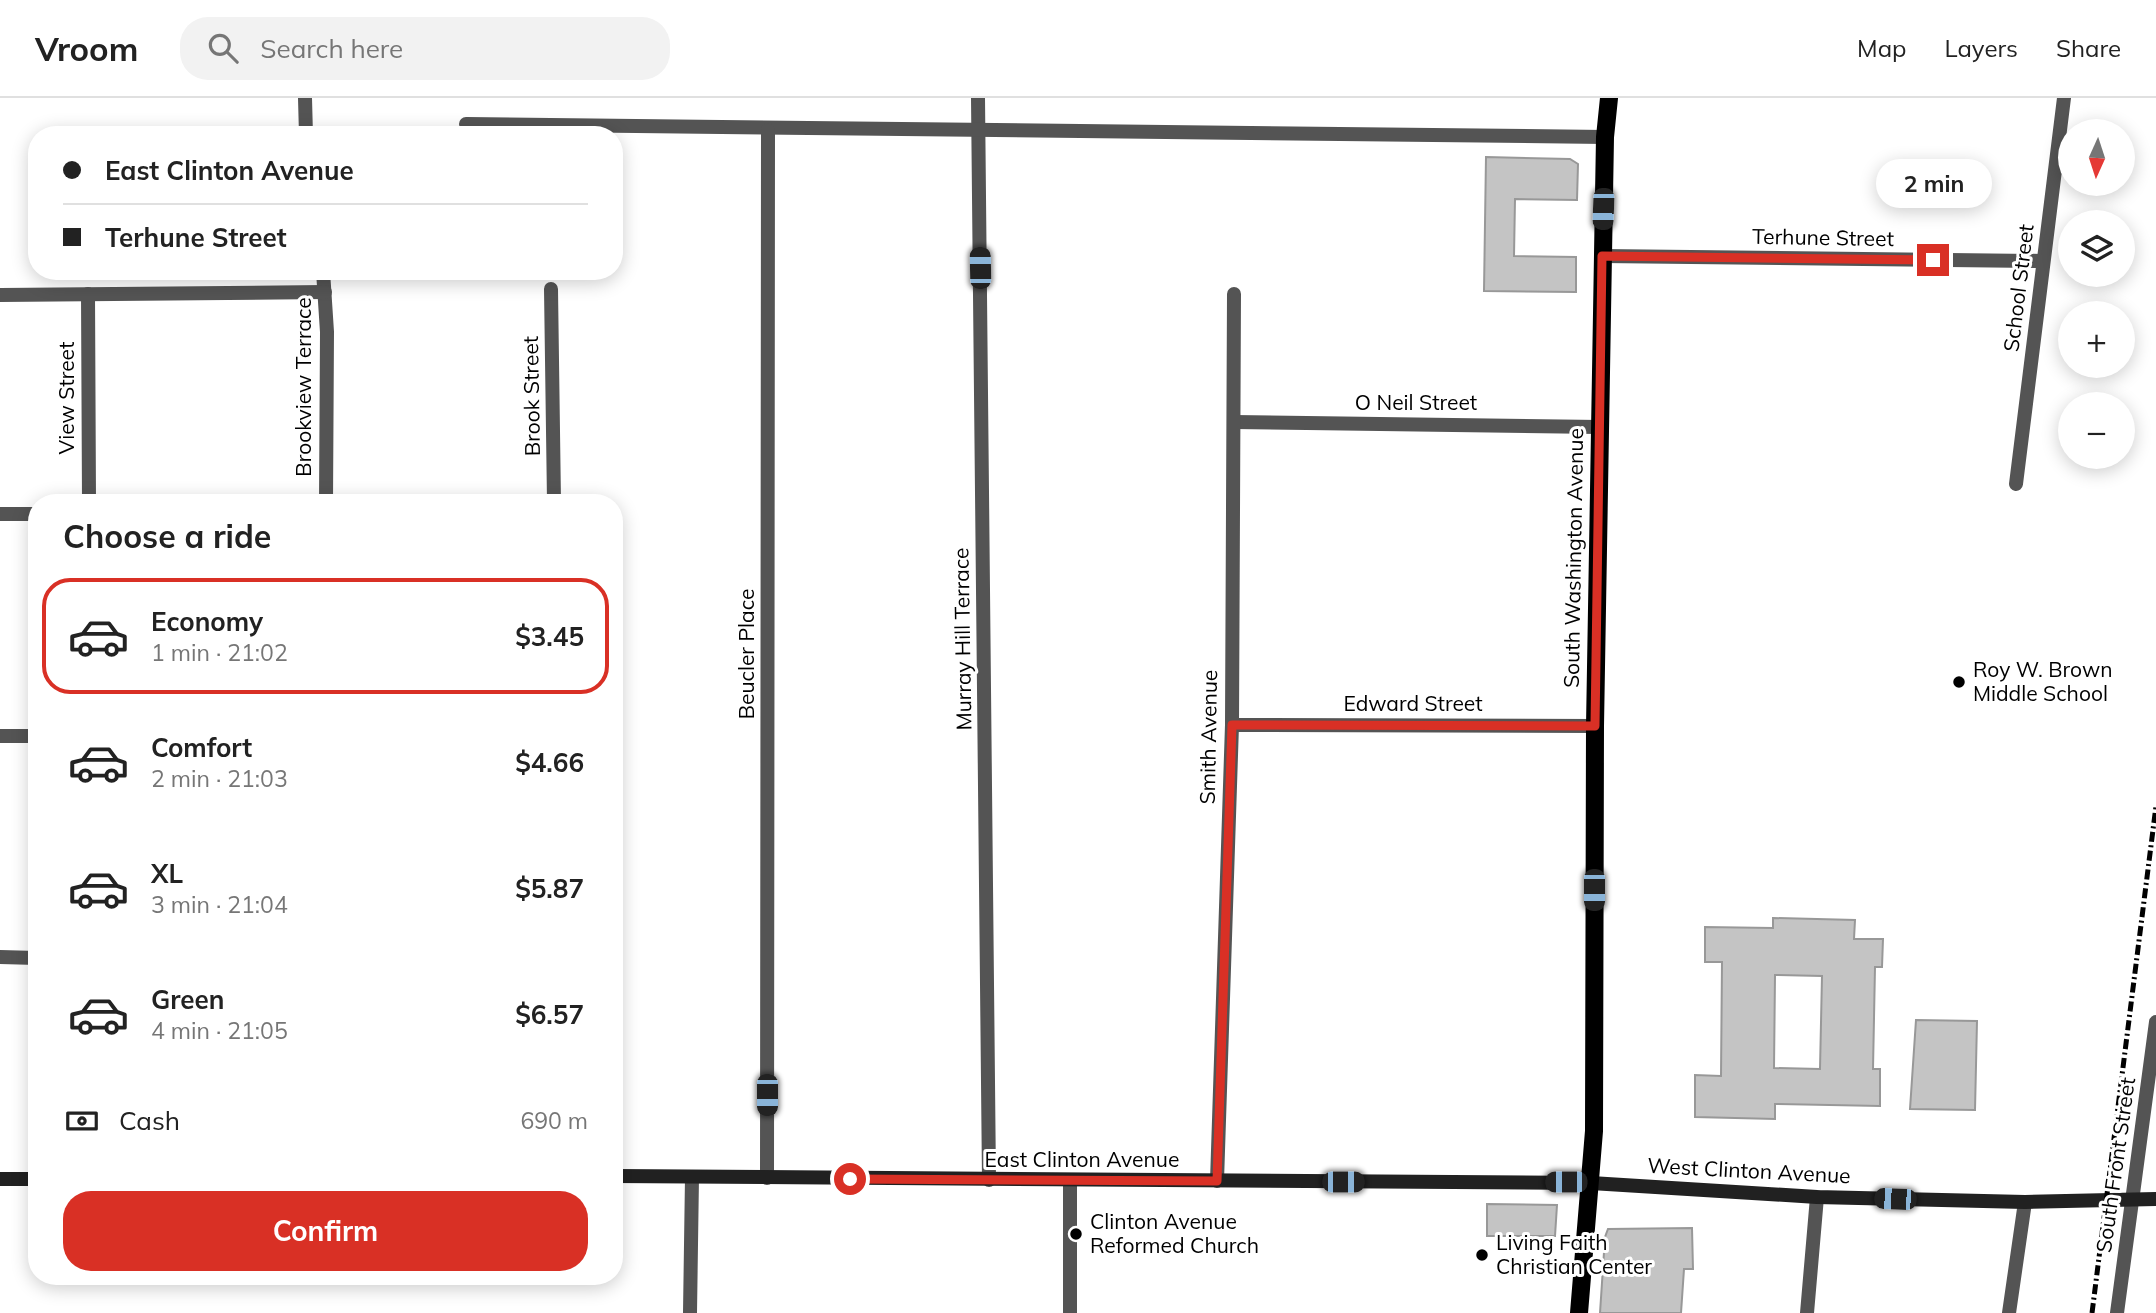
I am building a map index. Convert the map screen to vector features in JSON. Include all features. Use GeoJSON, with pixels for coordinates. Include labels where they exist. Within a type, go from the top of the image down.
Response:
{"type":"FeatureCollection","features":[{"type":"Feature","properties":{"kind":"main road","name":"South Washington Avenue"},"geometry":{"type":"LineString","coordinates":[[1579,1313],[1594,1131],[1599,427],[1605,137],[1609,98]]}},
{"type":"Feature","properties":{"kind":"street"},"geometry":{"type":"LineString","coordinates":[[305,98],[306,126]]}},
{"type":"Feature","properties":{"kind":"street","name":"Murray Hill Terrace"},"geometry":{"type":"LineString","coordinates":[[978,98],[989,1180]]}},
{"type":"Feature","properties":{"kind":"street","name":"School Street"},"geometry":{"type":"LineString","coordinates":[[2016,484],[2064,98]]}},
{"type":"Feature","properties":{"kind":"street"},"geometry":{"type":"LineString","coordinates":[[466,124],[567,126]]}},
{"type":"Feature","properties":{"kind":"street"},"geometry":{"type":"LineString","coordinates":[[623,127],[1605,137]]}},
{"type":"Feature","properties":{"kind":"street","name":"Beucler Place"},"geometry":{"type":"LineString","coordinates":[[767,1178],[768,130]]}},
{"type":"Feature","properties":{"kind":"street","name":"Terhune Street"},"geometry":{"type":"LineString","coordinates":[[1602,256],[2043,261]]}},
{"type":"Feature","properties":{"kind":"street","name":"Brookview Terrace"},"geometry":{"type":"LineString","coordinates":[[324,280],[326,494]]}},
{"type":"Feature","properties":{"kind":"street","name":"Brook Street"},"geometry":{"type":"LineString","coordinates":[[551,289],[554,494]]}},
{"type":"Feature","properties":{"kind":"street"},"geometry":{"type":"LineString","coordinates":[[0,295],[325,292]]}},
{"type":"Feature","properties":{"kind":"street","name":"View Street"},"geometry":{"type":"LineString","coordinates":[[88,294],[89,494]]}},
{"type":"Feature","properties":{"kind":"street","name":"Smith Avenue"},"geometry":{"type":"LineString","coordinates":[[1217,1181],[1232,725],[1234,294]]}},
{"type":"Feature","properties":{"kind":"street","name":"O Neil Street"},"geometry":{"type":"LineString","coordinates":[[1234,422],[1599,427]]}},
{"type":"Feature","properties":{"kind":"street"},"geometry":{"type":"LineString","coordinates":[[0,514],[28,514]]}},
{"type":"Feature","properties":{"kind":"street","name":"Edward Street"},"geometry":{"type":"LineString","coordinates":[[1232,725],[1595,726]]}},
{"type":"Feature","properties":{"kind":"street"},"geometry":{"type":"LineString","coordinates":[[0,736],[28,736]]}},
{"type":"Feature","properties":{"kind":"street"},"geometry":{"type":"LineString","coordinates":[[0,957],[28,958]]}},
{"type":"Feature","properties":{"kind":"street","name":"South Front Street"},"geometry":{"type":"LineString","coordinates":[[2117,1313],[2156,1022]]}},
{"type":"Feature","properties":{"kind":"street","name":"East Clinton Avenue"},"geometry":{"type":"LineString","coordinates":[[623,1176],[1591,1183]]}},
{"type":"Feature","properties":{"kind":"street"},"geometry":{"type":"LineString","coordinates":[[690,1313],[692,1177]]}},
{"type":"Feature","properties":{"kind":"street"},"geometry":{"type":"LineString","coordinates":[[0,1179],[28,1179]]}},
{"type":"Feature","properties":{"kind":"street"},"geometry":{"type":"LineString","coordinates":[[1070,1180],[1070,1313]]}},
{"type":"Feature","properties":{"kind":"street","name":"West Clinton Avenue"},"geometry":{"type":"LineString","coordinates":[[1591,1183],[1817,1197],[2025,1202],[2156,1199]]}},
{"type":"Feature","properties":{"kind":"street"},"geometry":{"type":"LineString","coordinates":[[1807,1313],[1817,1197]]}},
{"type":"Feature","properties":{"kind":"street"},"geometry":{"type":"LineString","coordinates":[[2009,1313],[2025,1202]]}},
{"type":"Feature","properties":{"kind":"building"},"geometry":{"type":"Polygon","coordinates":[[[1486,157],[1570,159],[1578,164],[1577,200],[1515,199],[1514,256],[1576,257],[1576,292],[1484,291],[1486,157]]]}},
{"type":"Feature","properties":{"kind":"building"},"geometry":{"type":"Polygon","coordinates":[[[1773,918],[1855,920],[1854,939],[1883,939],[1882,967],[1875,967],[1873,1069],[1880,1069],[1880,1106],[1775,1104],[1775,1119],[1695,1117],[1695,1075],[1721,1076],[1722,962],[1705,962],[1705,927],[1773,928],[1773,918]],[[1775,975],[1774,1068],[1820,1069],[1822,976],[1775,975]]]}},
{"type":"Feature","properties":{"kind":"building"},"geometry":{"type":"Polygon","coordinates":[[[1916,1020],[1977,1021],[1975,1110],[1910,1109],[1916,1020]]]}},
{"type":"Feature","properties":{"kind":"building"},"geometry":{"type":"Polygon","coordinates":[[[1487,1204],[1557,1205],[1555,1236],[1487,1236],[1487,1204]]]}},
{"type":"Feature","properties":{"kind":"building"},"geometry":{"type":"Polygon","coordinates":[[[1692,1228],[1693,1269],[1684,1269],[1681,1313],[1600,1313],[1605,1237],[1608,1229],[1692,1228]]]}},
{"type":"Feature","properties":{"kind":"railway"},"geometry":{"type":"LineString","coordinates":[[2092,1313],[2156,806]]}},
{"type":"Feature","properties":{"kind":"place","name":"Roy W. Brown Middle School"},"geometry":{"type":"Point","coordinates":[1959,682]}},
{"type":"Feature","properties":{"kind":"place","name":"Clinton Avenue Reformed Church"},"geometry":{"type":"Point","coordinates":[1076,1234]}},
{"type":"Feature","properties":{"kind":"place","name":"Living Faith Christian Center"},"geometry":{"type":"Point","coordinates":[1482,1255]}},
{"type":"Feature","properties":{"kind":"route"},"geometry":{"type":"LineString","coordinates":[[850,1179],[1217,1181],[1232,725],[1595,726],[1602,256],[1933,260]]}}]}
